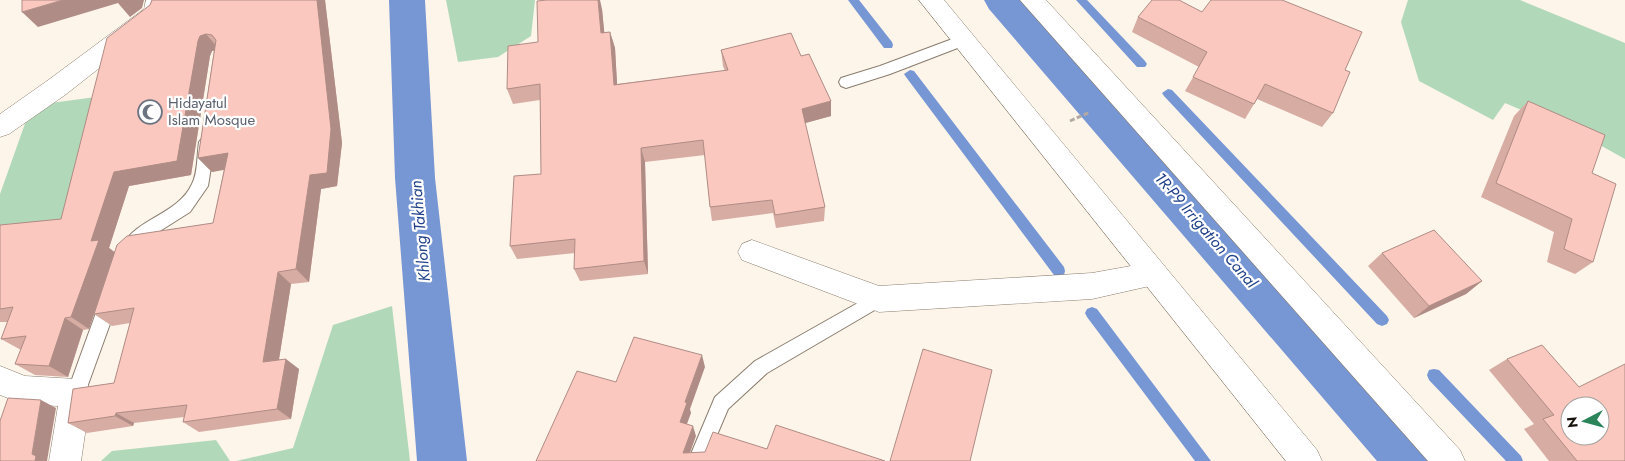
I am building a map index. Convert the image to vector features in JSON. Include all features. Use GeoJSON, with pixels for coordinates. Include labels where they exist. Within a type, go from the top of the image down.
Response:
{"type":"FeatureCollection","features":[{"type":"Feature","properties":{"kind":"street"},"geometry":{"type":"LineString","coordinates":[[0,127],[56,88],[154,13],[158,0]]}},
{"type":"Feature","properties":{"kind":"street"},"geometry":{"type":"LineString","coordinates":[[931,0],[1306,461]]}},
{"type":"Feature","properties":{"kind":"street"},"geometry":{"type":"LineString","coordinates":[[1032,0],[1449,461]]}},
{"type":"Feature","properties":{"kind":"street"},"geometry":{"type":"LineString","coordinates":[[752,252],[880,300],[1092,286],[1153,274]]}},
{"type":"Feature","properties":{"kind":"street"},"geometry":{"type":"LineString","coordinates":[[0,380],[24,390],[76,393],[66,461]]}},
{"type":"Feature","properties":{"kind":"lane"},"geometry":{"type":"LineString","coordinates":[[846,82],[885,70],[963,40]]}},
{"type":"Feature","properties":{"kind":"lane"},"geometry":{"type":"LineString","coordinates":[[122,262],[125,253],[146,231],[184,207],[200,186],[208,130]]}},
{"type":"Feature","properties":{"kind":"lane"},"geometry":{"type":"LineString","coordinates":[[76,393],[93,350],[113,288]]}},
{"type":"Feature","properties":{"kind":"lane"},"geometry":{"type":"LineString","coordinates":[[697,461],[721,403],[761,367],[880,300]]}},
{"type":"Feature","properties":{"kind":"green space"},"geometry":{"type":"Polygon","coordinates":[[[446,0],[535,0],[531,36],[498,57],[458,62],[446,0]]]}},
{"type":"Feature","properties":{"kind":"green space"},"geometry":{"type":"Polygon","coordinates":[[[1408,0],[1520,0],[1625,43],[1625,159],[1589,139],[1505,103],[1493,120],[1419,81],[1401,22],[1408,0]]]}},
{"type":"Feature","properties":{"kind":"green space"},"geometry":{"type":"Polygon","coordinates":[[[103,96],[68,229],[0,237],[0,194],[27,118],[51,103],[103,96]]]}},
{"type":"Feature","properties":{"kind":"green space"},"geometry":{"type":"Polygon","coordinates":[[[392,306],[410,461],[236,461],[293,448],[333,325],[392,306]]]}},
{"type":"Feature","properties":{"kind":"green space"},"geometry":{"type":"Polygon","coordinates":[[[216,440],[230,461],[101,461],[112,451],[216,440]]]}},
{"type":"Feature","properties":{"kind":"building"},"geometry":{"type":"Polygon","coordinates":[[[22,0],[63,0],[22,12],[22,0]]]}},
{"type":"Feature","properties":{"kind":"building"},"geometry":{"type":"Polygon","coordinates":[[[152,0],[317,0],[331,129],[327,173],[310,175],[296,269],[278,272],[263,362],[286,359],[277,409],[183,422],[187,405],[116,413],[115,416],[68,423],[73,389],[114,383],[134,308],[94,314],[117,245],[127,236],[213,223],[228,153],[198,158],[216,40],[212,35],[200,36],[198,41],[177,161],[114,172],[91,241],[99,240],[71,317],[65,318],[49,366],[15,364],[26,336],[1,339],[13,307],[0,309],[0,225],[61,219],[107,38],[150,5],[152,0]]]}},
{"type":"Feature","properties":{"kind":"building"},"geometry":{"type":"Polygon","coordinates":[[[598,0],[601,33],[610,32],[614,85],[728,70],[721,50],[791,33],[801,56],[809,54],[831,101],[802,109],[825,207],[775,215],[772,200],[710,207],[703,140],[641,148],[644,261],[574,269],[575,239],[510,246],[514,176],[541,174],[540,84],[507,89],[508,46],[538,42],[537,1],[598,0]]]}},
{"type":"Feature","properties":{"kind":"building"},"geometry":{"type":"Polygon","coordinates":[[[1152,0],[1179,0],[1202,12],[1211,0],[1282,0],[1362,32],[1345,70],[1350,72],[1333,113],[1265,84],[1254,104],[1193,77],[1207,52],[1138,17],[1152,0]]]}},
{"type":"Feature","properties":{"kind":"building"},"geometry":{"type":"Polygon","coordinates":[[[1528,101],[1605,135],[1592,173],[1616,184],[1593,262],[1564,249],[1572,219],[1496,183],[1528,101]]]}},
{"type":"Feature","properties":{"kind":"building"},"geometry":{"type":"Polygon","coordinates":[[[1434,230],[1482,281],[1429,306],[1382,253],[1434,230]]]}},
{"type":"Feature","properties":{"kind":"building"},"geometry":{"type":"Polygon","coordinates":[[[634,337],[702,355],[680,422],[693,426],[683,453],[705,452],[713,432],[767,449],[776,425],[885,461],[536,461],[577,371],[616,382],[634,337]]]}},
{"type":"Feature","properties":{"kind":"building"},"geometry":{"type":"Polygon","coordinates":[[[1542,345],[1579,387],[1625,364],[1625,461],[1577,461],[1565,446],[1610,446],[1610,396],[1560,396],[1560,440],[1543,419],[1554,415],[1507,359],[1542,345]]]}},
{"type":"Feature","properties":{"kind":"building"},"geometry":{"type":"Polygon","coordinates":[[[923,349],[992,370],[970,461],[890,461],[923,349]]]}},
{"type":"Feature","properties":{"kind":"building"},"geometry":{"type":"Polygon","coordinates":[[[8,398],[41,400],[32,454],[36,456],[35,461],[0,461],[0,421],[8,398]]]}},
{"type":"Feature","properties":{"kind":"waterway","name":"Khlong Takhian"},"geometry":{"type":"LineString","coordinates":[[407,0],[415,178],[442,461]]}},
{"type":"Feature","properties":{"kind":"waterway"},"geometry":{"type":"LineString","coordinates":[[853,0],[888,45]]}},
{"type":"Feature","properties":{"kind":"waterway","name":"1R-P9 Irrigation Canal"},"geometry":{"type":"LineString","coordinates":[[1002,0],[1409,461]]}},
{"type":"Feature","properties":{"kind":"waterway"},"geometry":{"type":"LineString","coordinates":[[1081,0],[1141,64]]}},
{"type":"Feature","properties":{"kind":"waterway"},"geometry":{"type":"LineString","coordinates":[[910,74],[1059,271]]}},
{"type":"Feature","properties":{"kind":"waterway"},"geometry":{"type":"LineString","coordinates":[[1168,93],[1382,320]]}},
{"type":"Feature","properties":{"kind":"waterway"},"geometry":{"type":"LineString","coordinates":[[1092,313],[1204,461]]}},
{"type":"Feature","properties":{"kind":"waterway"},"geometry":{"type":"LineString","coordinates":[[1434,375],[1516,461]]}},
{"type":"Feature","properties":{"kind":"place","name":"Hidayatul Islam Mosque"},"geometry":{"type":"Point","coordinates":[150,112]}}]}
